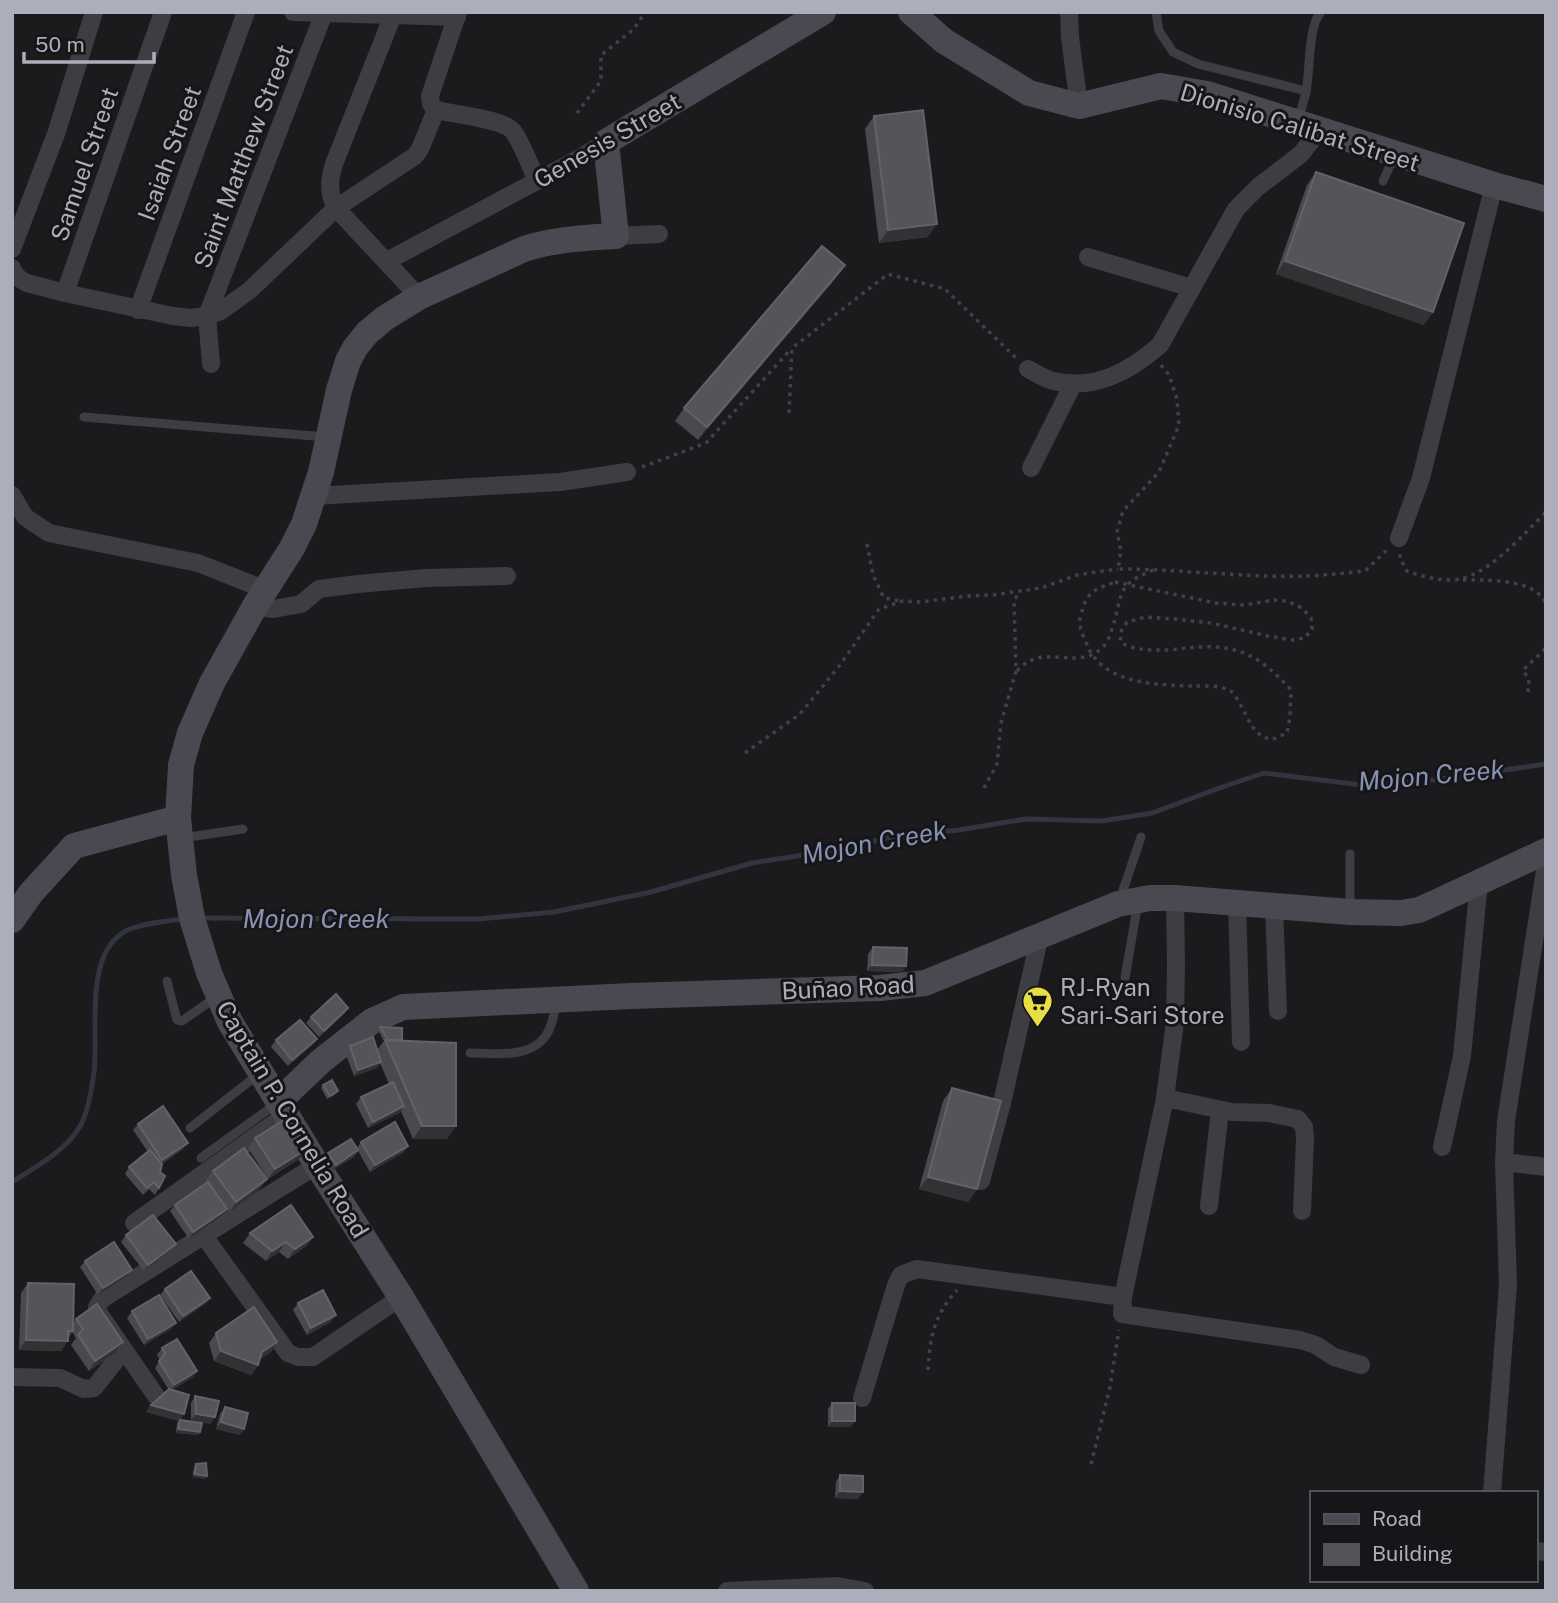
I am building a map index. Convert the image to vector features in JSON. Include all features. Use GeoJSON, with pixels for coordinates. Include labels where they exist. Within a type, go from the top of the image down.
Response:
{"type":"FeatureCollection","features":[{"type":"Feature","properties":{"kind":"street"},"geometry":{"type":"LineString","coordinates":[[12,249],[56,134],[94,12]]}},
{"type":"Feature","properties":{"kind":"street","name":"Samuel Street"},"geometry":{"type":"LineString","coordinates":[[65,293],[163,12]]}},
{"type":"Feature","properties":{"kind":"street","name":"Isaiah Street"},"geometry":{"type":"LineString","coordinates":[[138,310],[246,12]]}},
{"type":"Feature","properties":{"kind":"street"},"geometry":{"type":"LineString","coordinates":[[293,12],[458,15],[430,96],[431,104],[436,110],[490,121],[511,130],[518,139],[537,181]]}},
{"type":"Feature","properties":{"kind":"street","name":"Genesis Street"},"geometry":{"type":"LineString","coordinates":[[387,261],[606,142],[823,12]]}},
{"type":"Feature","properties":{"kind":"street","name":"Dionisio Calibat Street"},"geometry":{"type":"LineString","coordinates":[[911,12],[944,41],[1029,93],[1079,106],[1161,86],[1207,94],[1493,185],[1546,199]]}},
{"type":"Feature","properties":{"kind":"street"},"geometry":{"type":"LineString","coordinates":[[1069,12],[1079,106]]}},
{"type":"Feature","properties":{"kind":"street","name":"Saint Matthew Street"},"geometry":{"type":"LineString","coordinates":[[207,316],[324,13]]}},
{"type":"Feature","properties":{"kind":"street"},"geometry":{"type":"LineString","coordinates":[[393,15],[330,176],[330,195],[336,208],[419,297]]}},
{"type":"Feature","properties":{"kind":"street"},"geometry":{"type":"LineString","coordinates":[[12,268],[19,279],[27,283],[138,310],[191,318],[221,311],[250,290],[336,208],[415,156],[436,110]]}},
{"type":"Feature","properties":{"kind":"street"},"geometry":{"type":"LineString","coordinates":[[1028,369],[1051,380],[1073,384],[1107,380],[1140,362],[1152,352],[1160,345],[1236,209],[1258,187],[1301,153],[1308,127]]}},
{"type":"Feature","properties":{"kind":"street"},"geometry":{"type":"LineString","coordinates":[[606,142],[616,236],[659,234]]}},
{"type":"Feature","properties":{"kind":"street"},"geometry":{"type":"LineString","coordinates":[[1399,538],[1421,478],[1493,185]]}},
{"type":"Feature","properties":{"kind":"street","name":"Captain P. Cornelia Road"},"geometry":{"type":"LineString","coordinates":[[576,1591],[401,1297],[230,1022],[201,953],[191,918],[178,828],[181,765],[190,733],[212,683],[304,523],[314,496],[348,361],[355,348],[367,333],[385,318],[419,297],[499,260],[541,244],[616,236]]}},
{"type":"Feature","properties":{"kind":"street"},"geometry":{"type":"LineString","coordinates":[[1088,257],[1192,288]]}},
{"type":"Feature","properties":{"kind":"street"},"geometry":{"type":"LineString","coordinates":[[207,316],[211,364]]}},
{"type":"Feature","properties":{"kind":"street"},"geometry":{"type":"LineString","coordinates":[[1031,468],[1073,384]]}},
{"type":"Feature","properties":{"kind":"street"},"geometry":{"type":"LineString","coordinates":[[314,496],[524,485],[627,472]]}},
{"type":"Feature","properties":{"kind":"street"},"geometry":{"type":"LineString","coordinates":[[12,495],[24,517],[49,533],[198,562],[261,598],[273,609],[301,604],[319,589],[426,578],[507,576]]}},
{"type":"Feature","properties":{"kind":"street"},"geometry":{"type":"LineString","coordinates":[[12,920],[31,893],[74,846],[178,828]]}},
{"type":"Feature","properties":{"kind":"street","name":"Buñao Road"},"geometry":{"type":"LineString","coordinates":[[283,1108],[321,1062],[372,1021],[403,1007],[880,988],[925,983],[1128,902],[1150,898],[1175,898],[1350,912],[1401,913],[1419,910],[1546,851]]}},
{"type":"Feature","properties":{"kind":"street"},"geometry":{"type":"LineString","coordinates":[[1492,1491],[1508,1285],[1504,1163],[1506,1121],[1546,864]]}},
{"type":"Feature","properties":{"kind":"street"},"geometry":{"type":"LineString","coordinates":[[1442,1147],[1462,1056],[1479,882]]}},
{"type":"Feature","properties":{"kind":"street"},"geometry":{"type":"LineString","coordinates":[[1122,1305],[1165,1098],[1175,1022],[1175,898]]}},
{"type":"Feature","properties":{"kind":"street"},"geometry":{"type":"LineString","coordinates":[[1237,903],[1241,1042]]}},
{"type":"Feature","properties":{"kind":"street"},"geometry":{"type":"LineString","coordinates":[[1274,906],[1278,1011]]}},
{"type":"Feature","properties":{"kind":"street"},"geometry":{"type":"LineString","coordinates":[[981,1181],[1002,1103],[1040,935]]}},
{"type":"Feature","properties":{"kind":"street"},"geometry":{"type":"LineString","coordinates":[[1165,1098],[1220,1110],[1269,1113],[1298,1119],[1304,1128],[1305,1139],[1302,1211]]}},
{"type":"Feature","properties":{"kind":"street"},"geometry":{"type":"LineString","coordinates":[[134,1223],[283,1108]]}},
{"type":"Feature","properties":{"kind":"street"},"geometry":{"type":"LineString","coordinates":[[1209,1206],[1220,1110]]}},
{"type":"Feature","properties":{"kind":"street"},"geometry":{"type":"LineString","coordinates":[[1504,1163],[1546,1167]]}},
{"type":"Feature","properties":{"kind":"street"},"geometry":{"type":"LineString","coordinates":[[156,1396],[98,1312],[99,1303],[317,1165]]}},
{"type":"Feature","properties":{"kind":"street"},"geometry":{"type":"LineString","coordinates":[[204,1236],[288,1353],[298,1357],[313,1357],[401,1297]]}},
{"type":"Feature","properties":{"kind":"street"},"geometry":{"type":"LineString","coordinates":[[862,1398],[896,1285],[901,1275],[917,1269],[970,1276],[1300,1340],[1316,1345],[1334,1357],[1361,1366]]}},
{"type":"Feature","properties":{"kind":"street"},"geometry":{"type":"LineString","coordinates":[[12,1377],[61,1378],[84,1389],[94,1388],[124,1350]]}},
{"type":"Feature","properties":{"kind":"street"},"geometry":{"type":"LineString","coordinates":[[727,1591],[837,1588],[865,1591]]}},
{"type":"Feature","properties":{"kind":"lane"},"geometry":{"type":"LineString","coordinates":[[1156,12],[1159,31],[1173,52],[1198,64],[1306,91]]}},
{"type":"Feature","properties":{"kind":"lane"},"geometry":{"type":"LineString","coordinates":[[1308,127],[1306,91],[1311,46],[1316,17],[1321,12]]}},
{"type":"Feature","properties":{"kind":"lane"},"geometry":{"type":"LineString","coordinates":[[1383,181],[1395,154]]}},
{"type":"Feature","properties":{"kind":"lane"},"geometry":{"type":"LineString","coordinates":[[84,417],[328,437]]}},
{"type":"Feature","properties":{"kind":"lane"},"geometry":{"type":"LineString","coordinates":[[178,828],[243,829]]}},
{"type":"Feature","properties":{"kind":"lane"},"geometry":{"type":"LineString","coordinates":[[1125,978],[1128,902],[1141,837]]}},
{"type":"Feature","properties":{"kind":"lane"},"geometry":{"type":"LineString","coordinates":[[1350,855],[1350,912]]}},
{"type":"Feature","properties":{"kind":"lane"},"geometry":{"type":"LineString","coordinates":[[167,981],[177,1020],[182,1021],[218,996]]}},
{"type":"Feature","properties":{"kind":"lane"},"geometry":{"type":"LineString","coordinates":[[470,1053],[519,1052],[534,1046],[544,1038],[549,1029],[558,1000]]}},
{"type":"Feature","properties":{"kind":"lane"},"geometry":{"type":"LineString","coordinates":[[190,1128],[261,1072]]}},
{"type":"Feature","properties":{"kind":"lane"},"geometry":{"type":"LineString","coordinates":[[201,1158],[283,1108]]}},
{"type":"Feature","properties":{"kind":"path"},"geometry":{"type":"LineString","coordinates":[[578,113],[601,81],[601,55],[634,29],[645,12]]}},
{"type":"Feature","properties":{"kind":"path"},"geometry":{"type":"LineString","coordinates":[[627,472],[706,443],[792,348],[888,274],[945,289],[1028,369]]}},
{"type":"Feature","properties":{"kind":"path"},"geometry":{"type":"LineString","coordinates":[[789,413],[792,348]]}},
{"type":"Feature","properties":{"kind":"path"},"geometry":{"type":"LineString","coordinates":[[1118,569],[1121,551],[1117,532],[1123,512],[1158,472],[1179,425],[1177,399],[1169,375],[1152,352]]}},
{"type":"Feature","properties":{"kind":"path"},"geometry":{"type":"LineString","coordinates":[[1457,579],[1474,575],[1489,564],[1546,512]]}},
{"type":"Feature","properties":{"kind":"path"},"geometry":{"type":"LineString","coordinates":[[867,544],[873,575],[884,598],[921,601],[1041,588],[1077,575],[1118,569],[1306,576],[1365,571],[1399,538]]}},
{"type":"Feature","properties":{"kind":"path"},"geometry":{"type":"LineString","coordinates":[[1399,538],[1400,558],[1407,571],[1426,578],[1491,580],[1518,584],[1539,594],[1546,603]]}},
{"type":"Feature","properties":{"kind":"path"},"geometry":{"type":"LineString","coordinates":[[1016,671],[1023,664],[1040,656],[1082,658],[1100,650],[1107,642],[1113,627],[1122,590],[1139,576],[1158,569]]}},
{"type":"Feature","properties":{"kind":"path"},"geometry":{"type":"LineString","coordinates":[[1115,582],[1216,603],[1244,605],[1275,600],[1287,601],[1302,608],[1311,618],[1312,629],[1305,638],[1292,640],[1211,623],[1146,617],[1127,622],[1120,633],[1121,643],[1134,649],[1203,646],[1236,650],[1258,659],[1291,690],[1287,733],[1271,740],[1259,736],[1248,723],[1243,708],[1232,692],[1215,687],[1132,680],[1096,662],[1092,654],[1080,623],[1085,601],[1095,589],[1115,582]]}},
{"type":"Feature","properties":{"kind":"path"},"geometry":{"type":"LineString","coordinates":[[984,788],[997,764],[1001,723],[1016,671],[1014,600],[1022,591]]}},
{"type":"Feature","properties":{"kind":"path"},"geometry":{"type":"LineString","coordinates":[[745,754],[800,714],[839,666],[879,609],[903,601]]}},
{"type":"Feature","properties":{"kind":"path"},"geometry":{"type":"LineString","coordinates":[[1528,692],[1529,680],[1523,670],[1546,648]]}},
{"type":"Feature","properties":{"kind":"path"},"geometry":{"type":"LineString","coordinates":[[928,1370],[930,1340],[936,1322],[948,1300],[970,1276]]}},
{"type":"Feature","properties":{"kind":"path"},"geometry":{"type":"LineString","coordinates":[[1091,1464],[1110,1387],[1122,1305]]}},
{"type":"Feature","properties":{"kind":"building"},"geometry":{"type":"Polygon","coordinates":[[[923,110],[937,224],[888,230],[874,116],[923,110]]]}},
{"type":"Feature","properties":{"kind":"building"},"geometry":{"type":"Polygon","coordinates":[[[1316,172],[1464,223],[1433,312],[1285,261],[1316,172]]]}},
{"type":"Feature","properties":{"kind":"building"},"geometry":{"type":"Polygon","coordinates":[[[822,246],[845,265],[707,427],[684,408],[822,246]]]}},
{"type":"Feature","properties":{"kind":"building"},"geometry":{"type":"Polygon","coordinates":[[[873,947],[907,948],[906,966],[872,965],[873,947]]]}},
{"type":"Feature","properties":{"kind":"building"},"geometry":{"type":"Polygon","coordinates":[[[336,994],[348,1008],[324,1031],[311,1017],[336,994]]]}},
{"type":"Feature","properties":{"kind":"building"},"geometry":{"type":"Polygon","coordinates":[[[300,1020],[317,1039],[292,1060],[276,1040],[300,1020]]]}},
{"type":"Feature","properties":{"kind":"building"},"geometry":{"type":"Polygon","coordinates":[[[380,1027],[402,1028],[402,1040],[388,1040],[380,1027]]]}},
{"type":"Feature","properties":{"kind":"building"},"geometry":{"type":"Polygon","coordinates":[[[373,1037],[381,1062],[358,1070],[350,1046],[373,1037]]]}},
{"type":"Feature","properties":{"kind":"building"},"geometry":{"type":"Polygon","coordinates":[[[385,1040],[456,1043],[456,1126],[422,1126],[385,1040]]]}},
{"type":"Feature","properties":{"kind":"building"},"geometry":{"type":"Polygon","coordinates":[[[332,1080],[338,1091],[330,1096],[323,1085],[332,1080]]]}},
{"type":"Feature","properties":{"kind":"building"},"geometry":{"type":"Polygon","coordinates":[[[393,1082],[404,1106],[373,1122],[361,1097],[393,1082]]]}},
{"type":"Feature","properties":{"kind":"building"},"geometry":{"type":"Polygon","coordinates":[[[952,1088],[1001,1101],[977,1189],[928,1177],[952,1088]]]}},
{"type":"Feature","properties":{"kind":"building"},"geometry":{"type":"Polygon","coordinates":[[[163,1106],[188,1143],[162,1160],[138,1124],[163,1106]]]}},
{"type":"Feature","properties":{"kind":"building"},"geometry":{"type":"Polygon","coordinates":[[[287,1118],[307,1149],[275,1169],[255,1138],[287,1118]]]}},
{"type":"Feature","properties":{"kind":"building"},"geometry":{"type":"Polygon","coordinates":[[[395,1122],[408,1146],[375,1165],[361,1142],[395,1122]]]}},
{"type":"Feature","properties":{"kind":"building"},"geometry":{"type":"Polygon","coordinates":[[[351,1139],[358,1150],[336,1165],[328,1153],[351,1139]]]}},
{"type":"Feature","properties":{"kind":"building"},"geometry":{"type":"Polygon","coordinates":[[[244,1148],[267,1179],[236,1202],[213,1171],[244,1148]]]}},
{"type":"Feature","properties":{"kind":"building"},"geometry":{"type":"Polygon","coordinates":[[[150,1150],[162,1164],[160,1172],[165,1176],[159,1188],[154,1182],[147,1188],[129,1167],[150,1150]]]}},
{"type":"Feature","properties":{"kind":"building"},"geometry":{"type":"Polygon","coordinates":[[[208,1182],[227,1209],[193,1232],[175,1205],[208,1182]]]}},
{"type":"Feature","properties":{"kind":"building"},"geometry":{"type":"Polygon","coordinates":[[[291,1205],[313,1237],[295,1249],[286,1242],[272,1251],[250,1233],[291,1205]]]}},
{"type":"Feature","properties":{"kind":"building"},"geometry":{"type":"Polygon","coordinates":[[[153,1215],[176,1244],[148,1265],[126,1235],[153,1215]]]}},
{"type":"Feature","properties":{"kind":"building"},"geometry":{"type":"Polygon","coordinates":[[[114,1242],[132,1270],[103,1288],[85,1261],[114,1242]]]}},
{"type":"Feature","properties":{"kind":"building"},"geometry":{"type":"Polygon","coordinates":[[[191,1271],[210,1298],[183,1316],[165,1289],[191,1271]]]}},
{"type":"Feature","properties":{"kind":"building"},"geometry":{"type":"Polygon","coordinates":[[[28,1283],[74,1284],[73,1331],[68,1331],[68,1341],[26,1340],[28,1283]]]}},
{"type":"Feature","properties":{"kind":"building"},"geometry":{"type":"Polygon","coordinates":[[[323,1290],[336,1315],[311,1328],[298,1303],[323,1290]]]}},
{"type":"Feature","properties":{"kind":"building"},"geometry":{"type":"Polygon","coordinates":[[[159,1295],[176,1323],[148,1339],[132,1311],[159,1295]]]}},
{"type":"Feature","properties":{"kind":"building"},"geometry":{"type":"Polygon","coordinates":[[[97,1304],[123,1342],[95,1361],[78,1335],[83,1329],[76,1319],[97,1304]]]}},
{"type":"Feature","properties":{"kind":"building"},"geometry":{"type":"Polygon","coordinates":[[[254,1307],[277,1342],[262,1352],[258,1365],[221,1351],[216,1333],[254,1307]]]}},
{"type":"Feature","properties":{"kind":"building"},"geometry":{"type":"Polygon","coordinates":[[[177,1339],[197,1371],[174,1385],[159,1361],[165,1354],[162,1348],[177,1339]]]}},
{"type":"Feature","properties":{"kind":"building"},"geometry":{"type":"Polygon","coordinates":[[[169,1389],[189,1395],[184,1414],[151,1405],[169,1389]]]}},
{"type":"Feature","properties":{"kind":"building"},"geometry":{"type":"Polygon","coordinates":[[[195,1396],[219,1401],[215,1417],[196,1414],[195,1396]]]}},
{"type":"Feature","properties":{"kind":"building"},"geometry":{"type":"Polygon","coordinates":[[[832,1403],[855,1403],[855,1421],[832,1421],[832,1403]]]}},
{"type":"Feature","properties":{"kind":"building"},"geometry":{"type":"Polygon","coordinates":[[[225,1407],[248,1413],[244,1429],[221,1422],[225,1407]]]}},
{"type":"Feature","properties":{"kind":"building"},"geometry":{"type":"Polygon","coordinates":[[[180,1420],[202,1423],[200,1432],[178,1429],[180,1420]]]}},
{"type":"Feature","properties":{"kind":"building"},"geometry":{"type":"Polygon","coordinates":[[[206,1463],[207,1476],[194,1474],[196,1464],[206,1463]]]}},
{"type":"Feature","properties":{"kind":"building"},"geometry":{"type":"Polygon","coordinates":[[[840,1475],[863,1476],[863,1492],[840,1491],[840,1475]]]}},
{"type":"Feature","properties":{"kind":"waterway","name":"Mojon Creek"},"geometry":{"type":"LineString","coordinates":[[200,918],[478,919],[554,912],[651,892],[752,863],[840,849],[896,836],[959,830],[1026,819],[1102,821],[1152,813],[1264,773],[1362,785],[1435,780],[1546,764]]}},
{"type":"Feature","properties":{"kind":"waterway","name":"Mojon Creek"},"geometry":{"type":"LineString","coordinates":[[12,1182],[57,1152],[82,1123],[94,1072],[96,993],[105,954],[115,939],[130,929],[183,919]]}},
{"type":"Feature","properties":{"kind":"place","name":"RJ-Ryan Sari-Sari Store"},"geometry":{"type":"Point","coordinates":[1037,1028]}}]}
